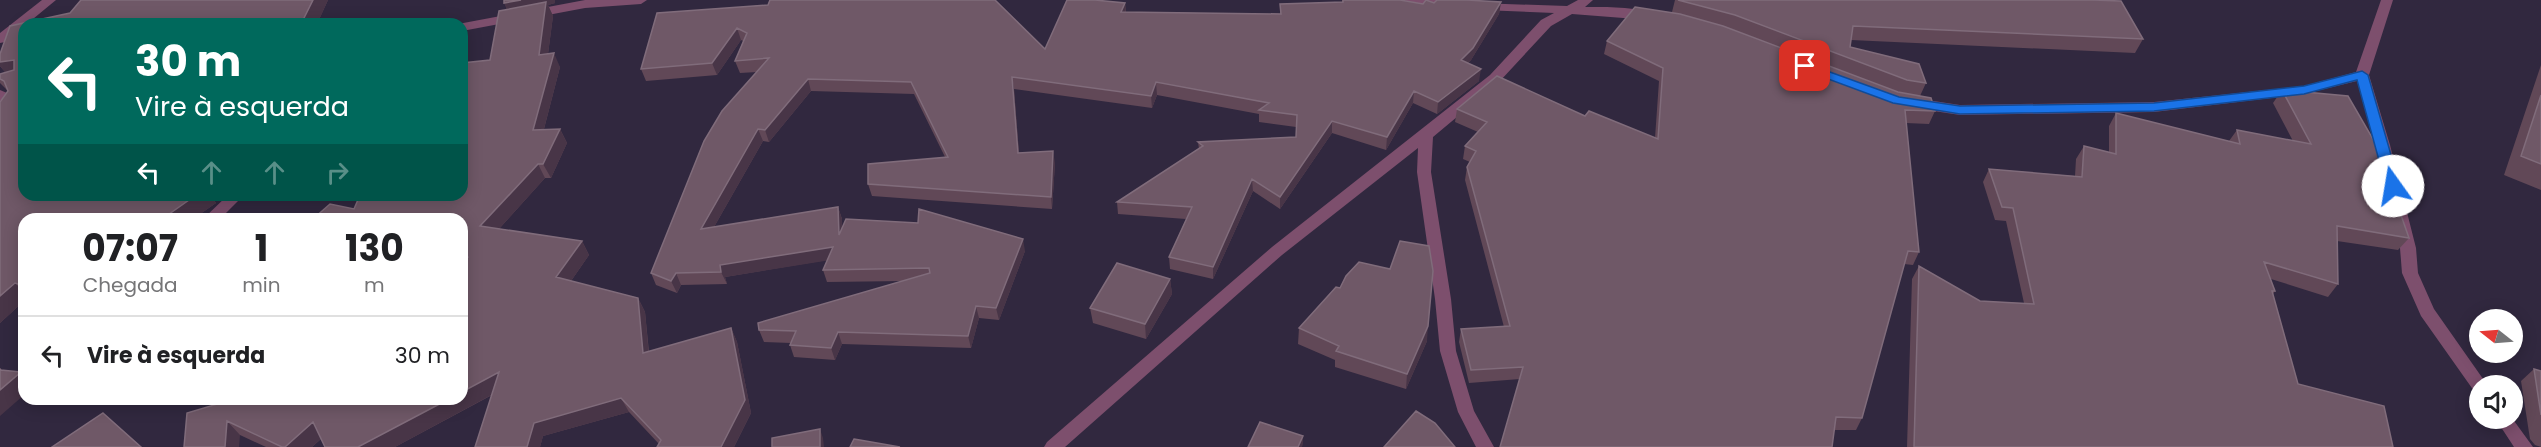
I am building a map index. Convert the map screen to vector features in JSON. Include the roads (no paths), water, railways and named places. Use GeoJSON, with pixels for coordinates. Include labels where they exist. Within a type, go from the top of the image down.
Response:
{"type":"FeatureCollection","features":[{"type":"Feature","properties":{"kind":"street"},"geometry":{"type":"LineString","coordinates":[[27,18],[50,0]]}},
{"type":"Feature","properties":{"kind":"street"},"geometry":{"type":"LineString","coordinates":[[468,26],[585,4],[641,0]]}},
{"type":"Feature","properties":{"kind":"street"},"geometry":{"type":"LineString","coordinates":[[1357,0],[1621,12],[1666,19]]}},
{"type":"Feature","properties":{"kind":"street"},"geometry":{"type":"LineString","coordinates":[[1053,447],[1276,250],[1426,135],[1495,78],[1546,23],[1587,0]]}},
{"type":"Feature","properties":{"kind":"street"},"geometry":{"type":"LineString","coordinates":[[2387,0],[2362,75],[2383,145],[2408,248],[2410,273],[2427,312],[2472,375]]}},
{"type":"Feature","properties":{"kind":"street"},"geometry":{"type":"LineString","coordinates":[[0,39],[18,25]]}},
{"type":"Feature","properties":{"kind":"street"},"geometry":{"type":"LineString","coordinates":[[1898,100],[1960,110],[2154,107],[2304,90],[2362,75]]}},
{"type":"Feature","properties":{"kind":"street"},"geometry":{"type":"LineString","coordinates":[[0,121],[12,106],[3,87]]}},
{"type":"Feature","properties":{"kind":"street"},"geometry":{"type":"LineString","coordinates":[[1426,135],[1424,172],[1443,299],[1448,351],[1466,412],[1485,447]]}},
{"type":"Feature","properties":{"kind":"street"},"geometry":{"type":"LineString","coordinates":[[217,213],[230,201]]}},
{"type":"Feature","properties":{"kind":"street"},"geometry":{"type":"LineString","coordinates":[[2511,429],[2524,447]]}}]}
